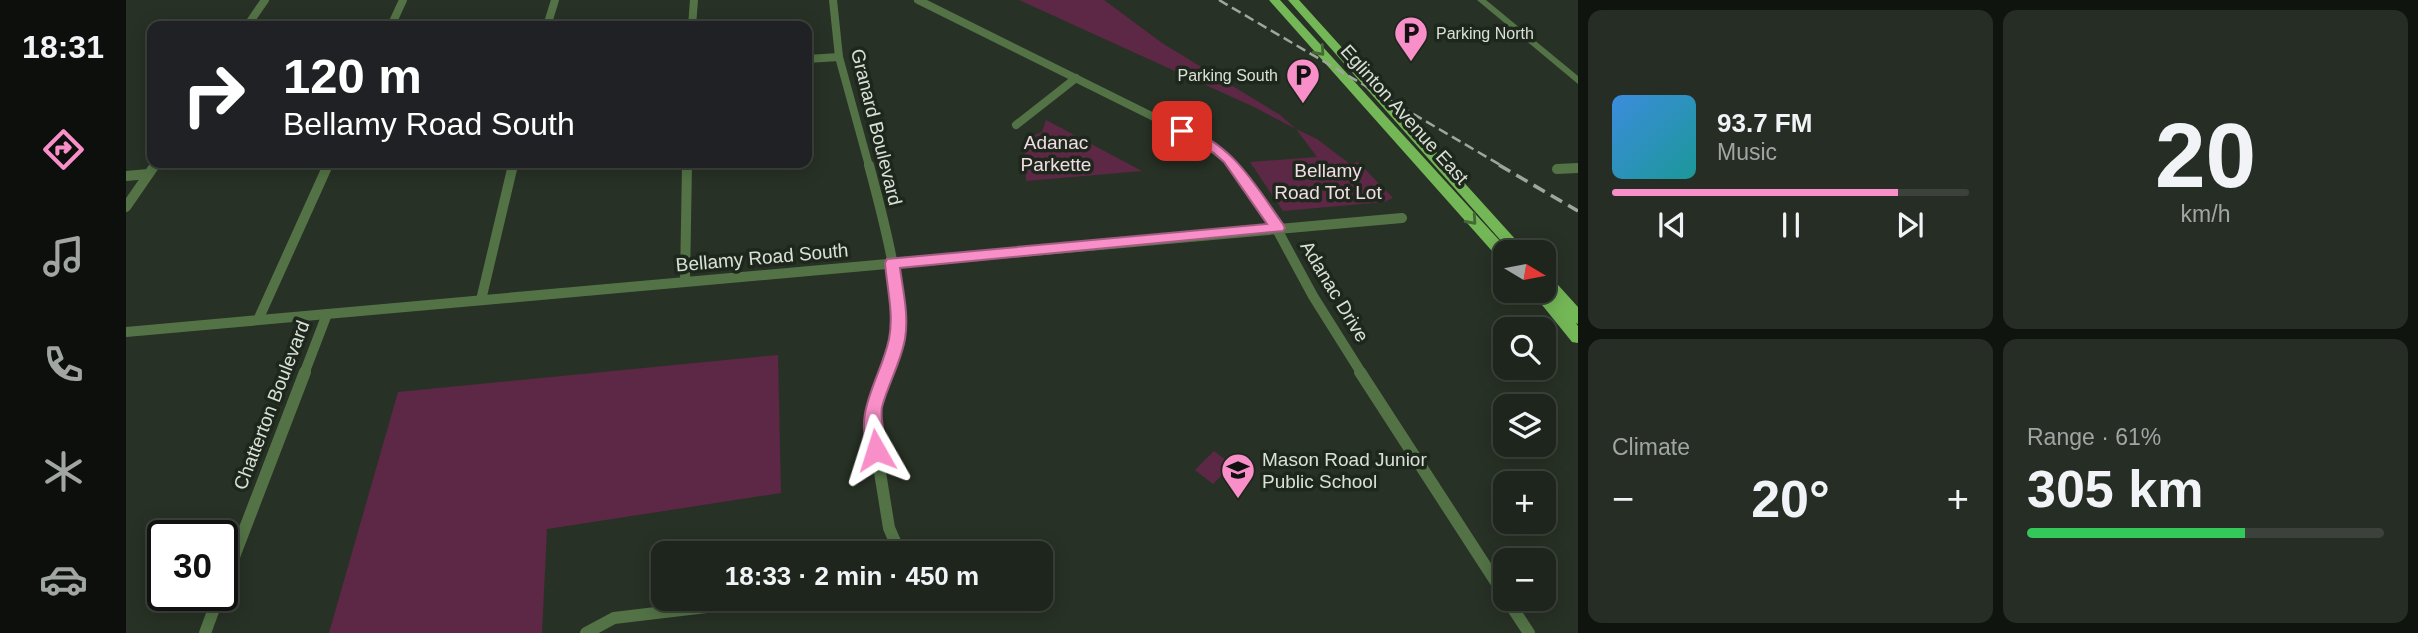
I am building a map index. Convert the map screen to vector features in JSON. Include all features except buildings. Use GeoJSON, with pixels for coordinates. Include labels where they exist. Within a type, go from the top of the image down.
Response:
{"type":"FeatureCollection","features":[{"type":"Feature","properties":{"kind":"main road","name":"Eglinton Avenue East"},"geometry":{"type":"LineString","coordinates":[[1274,0],[1493,243]]}},
{"type":"Feature","properties":{"kind":"main road","name":"Eglinton Avenue East"},"geometry":{"type":"LineString","coordinates":[[1293,0],[1509,240]]}},
{"type":"Feature","properties":{"kind":"main road"},"geometry":{"type":"LineString","coordinates":[[1556,293],[1578,318]]}},
{"type":"Feature","properties":{"kind":"main road"},"geometry":{"type":"LineString","coordinates":[[1548,303],[1578,337]]}},
{"type":"Feature","properties":{"kind":"street"},"geometry":{"type":"LineString","coordinates":[[250,21],[265,0]]}},
{"type":"Feature","properties":{"kind":"street"},"geometry":{"type":"LineString","coordinates":[[393,21],[403,0]]}},
{"type":"Feature","properties":{"kind":"street"},"geometry":{"type":"LineString","coordinates":[[549,21],[555,0]]}},
{"type":"Feature","properties":{"kind":"street"},"geometry":{"type":"LineString","coordinates":[[692,21],[694,0]]}},
{"type":"Feature","properties":{"kind":"street","name":"Granard Boulevard"},"geometry":{"type":"LineString","coordinates":[[833,0],[839,57],[878,199],[892,263],[899,321],[897,342],[873,407],[872,424],[889,528],[895,541]]}},
{"type":"Feature","properties":{"kind":"street","name":"Adanac Drive"},"geometry":{"type":"LineString","coordinates":[[918,0],[1219,150],[1238,170],[1278,228],[1312,294],[1493,577]]}},
{"type":"Feature","properties":{"kind":"street"},"geometry":{"type":"LineString","coordinates":[[1481,0],[1578,81]]}},
{"type":"Feature","properties":{"kind":"street"},"geometry":{"type":"LineString","coordinates":[[812,59],[839,57]]}},
{"type":"Feature","properties":{"kind":"street"},"geometry":{"type":"LineString","coordinates":[[1016,125],[1076,78]]}},
{"type":"Feature","properties":{"kind":"street"},"geometry":{"type":"LineString","coordinates":[[1557,169],[1578,167]]}},
{"type":"Feature","properties":{"kind":"street"},"geometry":{"type":"LineString","coordinates":[[126,207],[152,168]]}},
{"type":"Feature","properties":{"kind":"street"},"geometry":{"type":"LineString","coordinates":[[258,320],[327,168]]}},
{"type":"Feature","properties":{"kind":"street"},"geometry":{"type":"LineString","coordinates":[[481,300],[512,168]]}},
{"type":"Feature","properties":{"kind":"street"},"geometry":{"type":"LineString","coordinates":[[685,281],[687,168]]}},
{"type":"Feature","properties":{"kind":"street"},"geometry":{"type":"LineString","coordinates":[[126,176],[148,174]]}},
{"type":"Feature","properties":{"kind":"street","name":"Bellamy Road South"},"geometry":{"type":"LineString","coordinates":[[126,332],[1402,218]]}},
{"type":"Feature","properties":{"kind":"street","name":"Chatterton Boulevard"},"geometry":{"type":"LineString","coordinates":[[238,546],[327,314]]}},
{"type":"Feature","properties":{"kind":"street"},"geometry":{"type":"LineString","coordinates":[[205,633],[213,611]]}},
{"type":"Feature","properties":{"kind":"street"},"geometry":{"type":"LineString","coordinates":[[586,633],[594,626],[614,618],[673,611]]}},
{"type":"Feature","properties":{"kind":"street","name":"Adanac Drive"},"geometry":{"type":"LineString","coordinates":[[1515,611],[1529,633]]}},
{"type":"Feature","properties":{"kind":"green space"},"geometry":{"type":"Polygon","coordinates":[[[1019,0],[1104,0],[1162,43],[1280,115],[1296,129],[1254,107],[1019,0]]]}},
{"type":"Feature","properties":{"kind":"green space","name":"Adanac Parkette"},"geometry":{"type":"Polygon","coordinates":[[[1046,120],[1142,171],[1026,181],[1024,139],[1042,132],[1046,120]]]}},
{"type":"Feature","properties":{"kind":"green space","name":"Bellamy Road Tot Lot"},"geometry":{"type":"Polygon","coordinates":[[[1296,129],[1317,139],[1350,164],[1358,162],[1393,198],[1384,202],[1283,211],[1250,162],[1317,157],[1296,129]]]}},
{"type":"Feature","properties":{"kind":"green space"},"geometry":{"type":"Polygon","coordinates":[[[778,355],[781,493],[547,529],[542,633],[329,633],[398,392],[778,355]]]}},
{"type":"Feature","properties":{"kind":"green space"},"geometry":{"type":"Polygon","coordinates":[[[1214,451],[1232,465],[1213,484],[1195,470],[1214,451]]]}},
{"type":"Feature","properties":{"kind":"railway"},"geometry":{"type":"LineString","coordinates":[[1219,0],[1502,166]]}},
{"type":"Feature","properties":{"kind":"railway"},"geometry":{"type":"LineString","coordinates":[[1499,165],[1578,211]]}},
{"type":"Feature","properties":{"kind":"place","name":"Parking North"},"geometry":{"type":"Point","coordinates":[1411,63]}},
{"type":"Feature","properties":{"kind":"place","name":"Parking South"},"geometry":{"type":"Point","coordinates":[1303,105]}},
{"type":"Feature","properties":{"kind":"place","name":"Mason Road Junior Public School"},"geometry":{"type":"Point","coordinates":[1238,500]}},
{"type":"Feature","properties":{"kind":"route"},"geometry":{"type":"LineString","coordinates":[[876,450],[872,424],[873,407],[897,342],[899,321],[892,263],[1278,228],[1229,159],[1219,150],[1182,131]]}}]}
